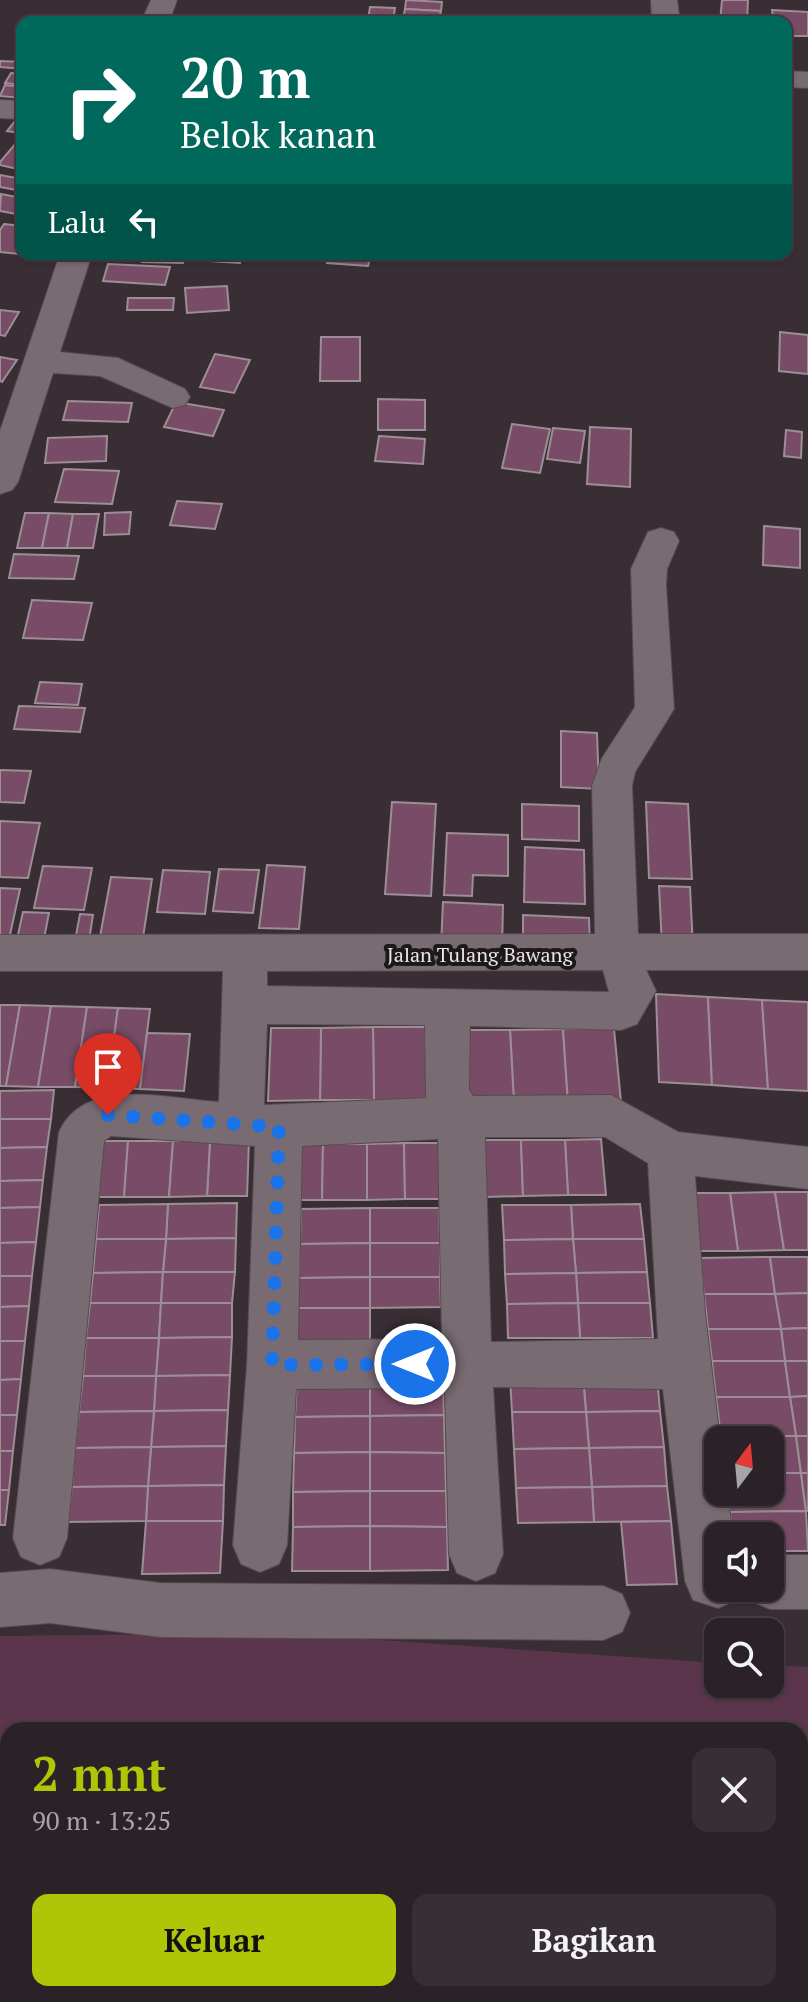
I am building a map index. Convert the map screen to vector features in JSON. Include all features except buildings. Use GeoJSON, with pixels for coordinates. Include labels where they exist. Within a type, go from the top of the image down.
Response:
{"type":"FeatureCollection","features":[{"type":"Feature","properties":{"kind":"street"},"geometry":{"type":"LineString","coordinates":[[0,482],[74,260]]}},
{"type":"Feature","properties":{"kind":"street"},"geometry":{"type":"LineString","coordinates":[[39,361],[106,366],[173,397]]}},
{"type":"Feature","properties":{"kind":"street"},"geometry":{"type":"LineString","coordinates":[[245,1005],[381,1003],[448,1008],[621,1011],[634,991],[617,955],[612,786],[616,769],[655,709],[648,585],[649,569],[661,541]]}},
{"type":"Feature","properties":{"kind":"street","name":"Jalan Tulang Bawang"},"geometry":{"type":"LineString","coordinates":[[0,953],[617,955],[808,952]]}},
{"type":"Feature","properties":{"kind":"street"},"geometry":{"type":"LineString","coordinates":[[245,955],[245,1005],[260,1125],[272,1365],[260,1545]]}},
{"type":"Feature","properties":{"kind":"street"},"geometry":{"type":"LineString","coordinates":[[448,1008],[446,1093],[461,1117],[476,1554]]}},
{"type":"Feature","properties":{"kind":"street"},"geometry":{"type":"LineString","coordinates":[[40,1538],[82,1132],[93,1122],[108,1115],[260,1125],[461,1117],[611,1116],[671,1152],[808,1168]]}},
{"type":"Feature","properties":{"kind":"street"},"geometry":{"type":"LineString","coordinates":[[671,1152],[672,1224],[705,1522]]}},
{"type":"Feature","properties":{"kind":"street"},"geometry":{"type":"LineString","coordinates":[[272,1365],[685,1364]]}},
{"type":"Feature","properties":{"kind":"street"},"geometry":{"type":"LineString","coordinates":[[784,1582],[808,1582]]}},
{"type":"Feature","properties":{"kind":"street"},"geometry":{"type":"LineString","coordinates":[[0,1600],[50,1596],[160,1610],[603,1613]]}},
{"type":"Feature","properties":{"kind":"shaded area"},"geometry":{"type":"Polygon","coordinates":[[[278,1633],[704,1662],[704,1698],[784,1698],[784,1666],[808,1667],[808,1722],[0,1722],[0,1636],[278,1633]]]}},
{"type":"Feature","properties":{"kind":"route"},"geometry":{"type":"LineString","coordinates":[[108,1115],[279,1127],[272,1365],[415,1364]]}}]}
